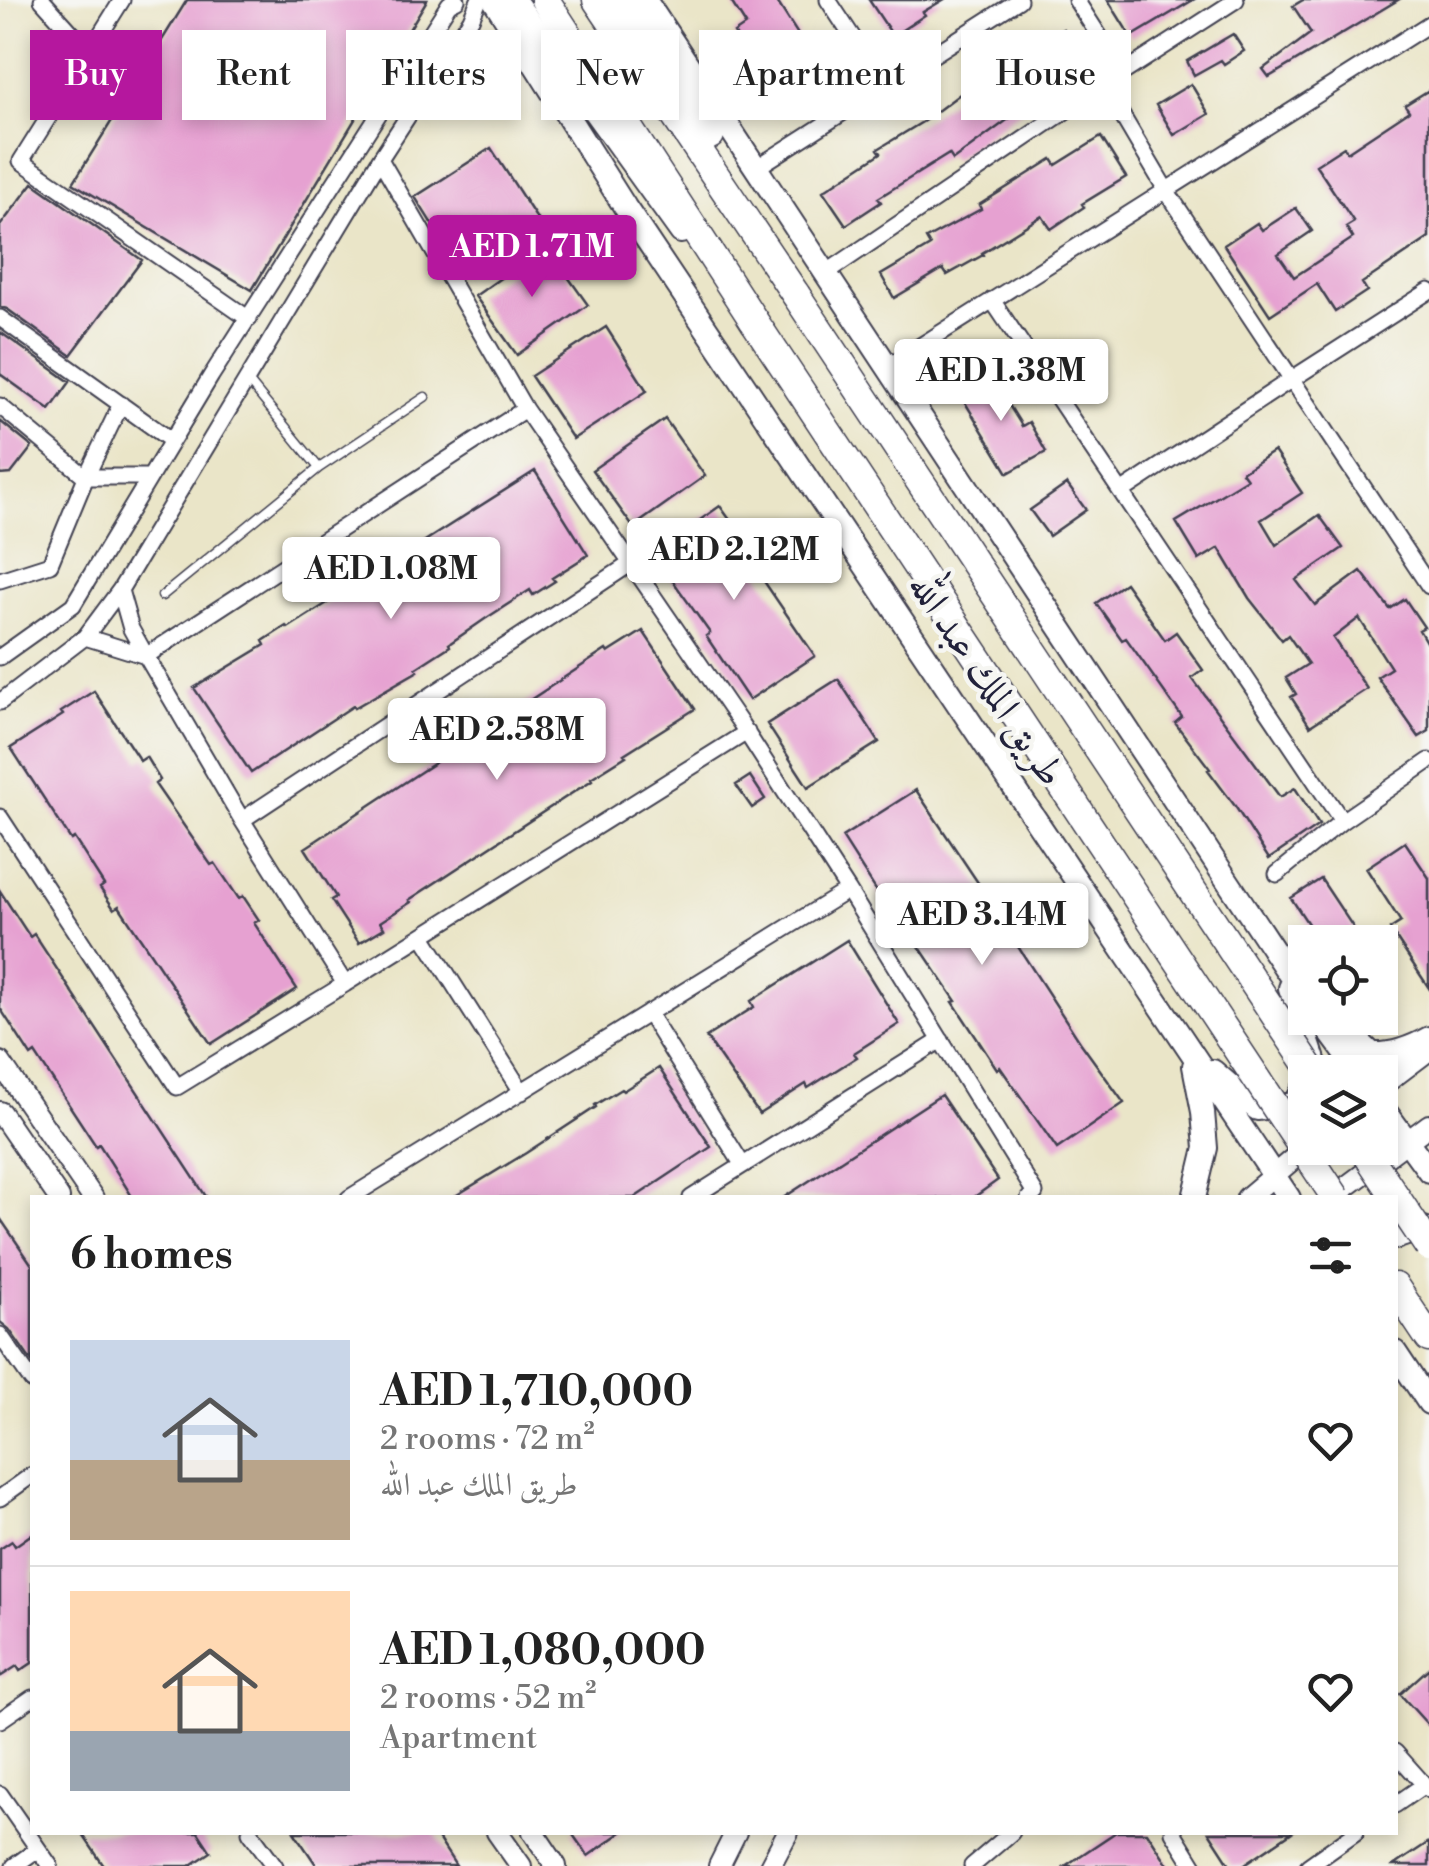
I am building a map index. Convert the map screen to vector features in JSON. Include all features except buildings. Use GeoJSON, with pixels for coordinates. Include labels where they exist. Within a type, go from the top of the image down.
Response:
{"type":"FeatureCollection","features":[{"type":"Feature","properties":{"kind":"highway"},"geometry":{"type":"LineString","coordinates":[[544,0],[1331,1195]]}},
{"type":"Feature","properties":{"kind":"highway"},"geometry":{"type":"LineString","coordinates":[[597,0],[1302,1055]]}},
{"type":"Feature","properties":{"kind":"highway"},"geometry":{"type":"LineString","coordinates":[[625,0],[710,135],[796,295]]}},
{"type":"Feature","properties":{"kind":"highway"},"geometry":{"type":"LineString","coordinates":[[1374,1165],[1394,1195]]}},
{"type":"Feature","properties":{"kind":"highway"},"geometry":{"type":"LineString","coordinates":[[1398,1200],[1429,1247]]}},
{"type":"Feature","properties":{"kind":"highway"},"geometry":{"type":"LineString","coordinates":[[1398,1291],[1429,1338]]}},
{"type":"Feature","properties":{"kind":"main road","name":"طريق الملك عبد الله"},"geometry":{"type":"LineString","coordinates":[[494,0],[636,224],[1287,1195]]}},
{"type":"Feature","properties":{"kind":"main road"},"geometry":{"type":"LineString","coordinates":[[514,0],[681,232],[754,321]]}},
{"type":"Feature","properties":{"kind":"main road"},"geometry":{"type":"LineString","coordinates":[[645,0],[1288,975]]}},
{"type":"Feature","properties":{"kind":"main road"},"geometry":{"type":"LineString","coordinates":[[1284,970],[1312,1055]]}},
{"type":"Feature","properties":{"kind":"main road"},"geometry":{"type":"LineString","coordinates":[[1284,970],[1288,974]]}},
{"type":"Feature","properties":{"kind":"main road"},"geometry":{"type":"LineString","coordinates":[[1352,1035],[1372,1054],[1386,1054],[1429,1038]]}},
{"type":"Feature","properties":{"kind":"main road"},"geometry":{"type":"LineString","coordinates":[[1398,1073],[1429,1050]]}},
{"type":"Feature","properties":{"kind":"main road"},"geometry":{"type":"LineString","coordinates":[[1191,1053],[1257,1109],[1288,1105]]}},
{"type":"Feature","properties":{"kind":"main road"},"geometry":{"type":"LineString","coordinates":[[1191,1053],[1204,1112],[1206,1148],[1195,1195]]}},
{"type":"Feature","properties":{"kind":"main road"},"geometry":{"type":"LineString","coordinates":[[0,1062],[91,1195]]}},
{"type":"Feature","properties":{"kind":"main road"},"geometry":{"type":"LineString","coordinates":[[0,1112],[57,1195]]}},
{"type":"Feature","properties":{"kind":"main road"},"geometry":{"type":"LineString","coordinates":[[1337,1195],[1429,1126]]}},
{"type":"Feature","properties":{"kind":"main road"},"geometry":{"type":"LineString","coordinates":[[1398,1129],[1429,1171]]}},
{"type":"Feature","properties":{"kind":"main road"},"geometry":{"type":"LineString","coordinates":[[1250,1195],[1288,1163]]}},
{"type":"Feature","properties":{"kind":"main road"},"geometry":{"type":"LineString","coordinates":[[1398,1237],[1424,1228],[1429,1231]]}},
{"type":"Feature","properties":{"kind":"main road"},"geometry":{"type":"LineString","coordinates":[[1398,1356],[1429,1403]]}},
{"type":"Feature","properties":{"kind":"main road"},"geometry":{"type":"LineString","coordinates":[[499,1835],[521,1866]]}},
{"type":"Feature","properties":{"kind":"main road"},"geometry":{"type":"LineString","coordinates":[[535,1835],[556,1866]]}},
{"type":"Feature","properties":{"kind":"main road"},"geometry":{"type":"LineString","coordinates":[[719,1866],[734,1835]]}},
{"type":"Feature","properties":{"kind":"main road"},"geometry":{"type":"LineString","coordinates":[[770,1866],[786,1835]]}},
{"type":"Feature","properties":{"kind":"street"},"geometry":{"type":"LineString","coordinates":[[42,0],[69,30]]}},
{"type":"Feature","properties":{"kind":"street"},"geometry":{"type":"LineString","coordinates":[[104,30],[122,0]]}},
{"type":"Feature","properties":{"kind":"street"},"geometry":{"type":"LineString","coordinates":[[0,657],[74,605],[172,440],[370,125],[449,4],[458,0]]}},
{"type":"Feature","properties":{"kind":"street"},"geometry":{"type":"LineString","coordinates":[[0,702],[85,637],[120,590],[380,159],[471,19],[479,0]]}},
{"type":"Feature","properties":{"kind":"street"},"geometry":{"type":"LineString","coordinates":[[828,0],[848,30]]}},
{"type":"Feature","properties":{"kind":"street"},"geometry":{"type":"LineString","coordinates":[[941,49],[1018,0]]}},
{"type":"Feature","properties":{"kind":"street"},"geometry":{"type":"LineString","coordinates":[[1076,0],[1095,30]]}},
{"type":"Feature","properties":{"kind":"street"},"geometry":{"type":"LineString","coordinates":[[1131,68],[1236,0]]}},
{"type":"Feature","properties":{"kind":"street"},"geometry":{"type":"LineString","coordinates":[[887,366],[1429,24]]}},
{"type":"Feature","properties":{"kind":"street"},"geometry":{"type":"LineString","coordinates":[[47,120],[20,161],[248,319]]}},
{"type":"Feature","properties":{"kind":"street"},"geometry":{"type":"LineString","coordinates":[[756,168],[831,120]]}},
{"type":"Feature","properties":{"kind":"street"},"geometry":{"type":"LineString","coordinates":[[826,274],[1053,120]]}},
{"type":"Feature","properties":{"kind":"street"},"geometry":{"type":"LineString","coordinates":[[1125,120],[1166,190],[1429,586]]}},
{"type":"Feature","properties":{"kind":"street"},"geometry":{"type":"LineString","coordinates":[[380,159],[525,409],[747,732],[942,1040],[1036,1193],[1034,1195]]}},
{"type":"Feature","properties":{"kind":"street"},"geometry":{"type":"LineString","coordinates":[[1121,492],[1429,292]]}},
{"type":"Feature","properties":{"kind":"street"},"geometry":{"type":"LineString","coordinates":[[992,300],[1342,821]]}},
{"type":"Feature","properties":{"kind":"street"},"geometry":{"type":"LineString","coordinates":[[0,318],[172,440]]}},
{"type":"Feature","properties":{"kind":"street"},"geometry":{"type":"LineString","coordinates":[[0,580],[50,564],[121,404]]}},
{"type":"Feature","properties":{"kind":"street"},"geometry":{"type":"LineString","coordinates":[[0,406],[86,477],[150,477]]}},
{"type":"Feature","properties":{"kind":"street"},"geometry":{"type":"LineString","coordinates":[[146,656],[525,409]]}},
{"type":"Feature","properties":{"kind":"street"},"geometry":{"type":"LineString","coordinates":[[242,820],[630,564]]}},
{"type":"Feature","properties":{"kind":"street"},"geometry":{"type":"LineString","coordinates":[[120,590],[131,629],[146,656],[345,984]]}},
{"type":"Feature","properties":{"kind":"street"},"geometry":{"type":"LineString","coordinates":[[85,637],[146,656]]}},
{"type":"Feature","properties":{"kind":"street"},"geometry":{"type":"LineString","coordinates":[[0,817],[177,1087],[747,732]]}},
{"type":"Feature","properties":{"kind":"street"},"geometry":{"type":"LineString","coordinates":[[1277,874],[1342,821],[1429,761]]}},
{"type":"Feature","properties":{"kind":"street"},"geometry":{"type":"LineString","coordinates":[[354,1195],[848,890]]}},
{"type":"Feature","properties":{"kind":"street"},"geometry":{"type":"LineString","coordinates":[[423,936],[522,1092]]}},
{"type":"Feature","properties":{"kind":"street"},"geometry":{"type":"LineString","coordinates":[[648,1013],[742,1164]]}},
{"type":"Feature","properties":{"kind":"street"},"geometry":{"type":"LineString","coordinates":[[696,1195],[942,1040]]}},
{"type":"Feature","properties":{"kind":"street"},"geometry":{"type":"LineString","coordinates":[[0,1335],[30,1378]]}},
{"type":"Feature","properties":{"kind":"street"},"geometry":{"type":"LineString","coordinates":[[0,1498],[30,1476]]}},
{"type":"Feature","properties":{"kind":"street"},"geometry":{"type":"LineString","coordinates":[[0,1720],[30,1699]]}},
{"type":"Feature","properties":{"kind":"street"},"geometry":{"type":"LineString","coordinates":[[1398,1755],[1427,1787],[1398,1803]]}},
{"type":"Feature","properties":{"kind":"street"},"geometry":{"type":"LineString","coordinates":[[0,1794],[50,1866]]}},
{"type":"Feature","properties":{"kind":"street"},"geometry":{"type":"LineString","coordinates":[[252,1835],[275,1866]]}},
{"type":"Feature","properties":{"kind":"street"},"geometry":{"type":"LineString","coordinates":[[972,1866],[1008,1835]]}},
{"type":"Feature","properties":{"kind":"street"},"geometry":{"type":"LineString","coordinates":[[1175,1835],[1194,1866]]}},
{"type":"Feature","properties":{"kind":"street"},"geometry":{"type":"LineString","coordinates":[[1308,1866],[1352,1835]]}},
{"type":"Feature","properties":{"kind":"street"},"geometry":{"type":"LineString","coordinates":[[14,1866],[38,1849]]}},
{"type":"Feature","properties":{"kind":"lane"},"geometry":{"type":"LineString","coordinates":[[248,380],[319,468]]}},
{"type":"Feature","properties":{"kind":"lane"},"geometry":{"type":"LineString","coordinates":[[162,596],[319,468],[424,397]]}}]}
